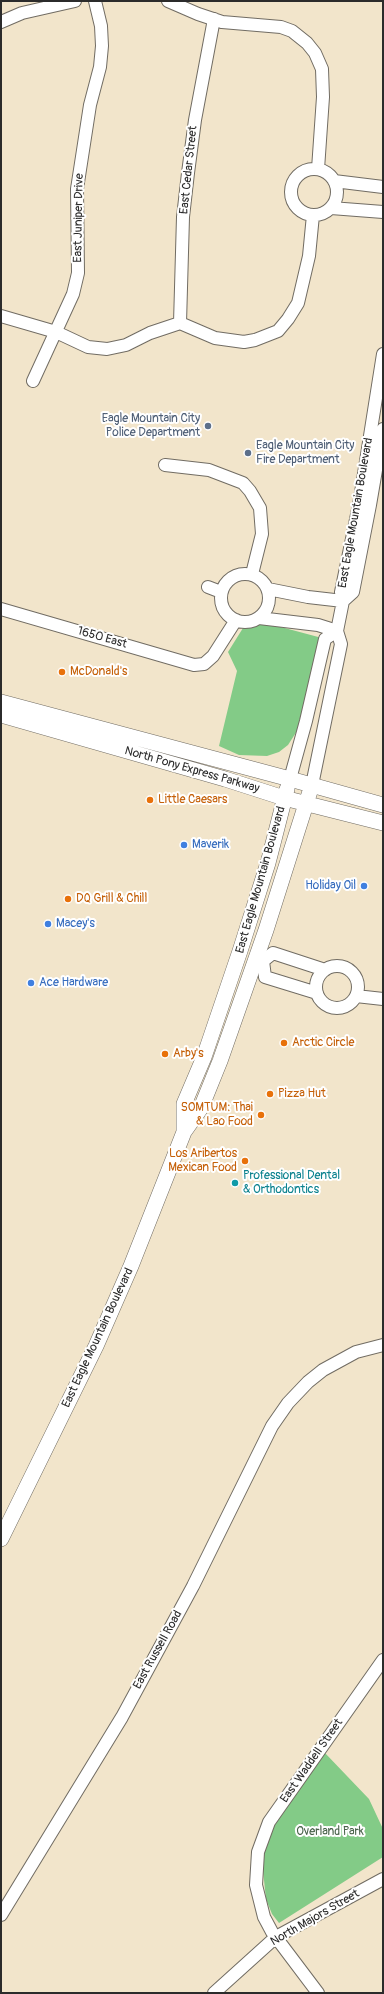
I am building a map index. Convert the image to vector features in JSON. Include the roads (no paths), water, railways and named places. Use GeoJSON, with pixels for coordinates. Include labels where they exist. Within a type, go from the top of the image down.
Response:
{"type":"FeatureCollection","features":[{"type":"Feature","properties":{"kind":"main road","name":"North Pony Express Parkway"},"geometry":{"type":"LineString","coordinates":[[1,702],[383,805]]}},
{"type":"Feature","properties":{"kind":"main road","name":"North Pony Express Parkway"},"geometry":{"type":"LineString","coordinates":[[1,715],[225,779],[284,798],[383,823]]}},
{"type":"Feature","properties":{"kind":"main road","name":"East Eagle Mountain Boulevard"},"geometry":{"type":"LineString","coordinates":[[184,1132],[184,1104],[209,1043],[240,951],[268,863],[290,779]]}},
{"type":"Feature","properties":{"kind":"main road","name":"East Eagle Mountain Boulevard"},"geometry":{"type":"LineString","coordinates":[[1,1538],[96,1346],[131,1266],[184,1132],[201,1108],[259,960],[312,785]]}},
{"type":"Feature","properties":{"kind":"street"},"geometry":{"type":"LineString","coordinates":[[1,22],[22,12],[75,1]]}},
{"type":"Feature","properties":{"kind":"street","name":"East Juniper Drive"},"geometry":{"type":"LineString","coordinates":[[33,381],[73,294],[78,273],[77,189],[90,105],[100,67],[102,46],[101,26],[95,1]]}},
{"type":"Feature","properties":{"kind":"street"},"geometry":{"type":"LineString","coordinates":[[168,1],[214,19],[239,24],[281,27],[289,30],[312,48],[316,53],[322,69],[323,97],[318,169]]}},
{"type":"Feature","properties":{"kind":"street","name":"East Cedar Street"},"geometry":{"type":"LineString","coordinates":[[180,323],[182,238],[188,173],[195,120],[214,19]]}},
{"type":"Feature","properties":{"kind":"street"},"geometry":{"type":"LineString","coordinates":[[311,169],[318,169],[329,175],[334,181],[336,197],[331,208],[325,212],[313,215],[304,213],[298,209],[293,202],[291,186],[299,174],[311,169]]}},
{"type":"Feature","properties":{"kind":"street"},"geometry":{"type":"LineString","coordinates":[[334,181],[383,188]]}},
{"type":"Feature","properties":{"kind":"street"},"geometry":{"type":"LineString","coordinates":[[331,208],[383,212]]}},
{"type":"Feature","properties":{"kind":"street"},"geometry":{"type":"LineString","coordinates":[[1,316],[56,332],[88,347],[107,349],[126,345],[150,333],[180,323],[215,338],[244,342],[255,340],[278,330],[288,319],[298,303],[309,256],[313,215]]}},
{"type":"Feature","properties":{"kind":"street","name":"East Eagle Mountain Boulevard"},"geometry":{"type":"LineString","coordinates":[[312,785],[341,644],[337,631],[343,601],[341,592],[359,505],[383,354]]}},
{"type":"Feature","properties":{"kind":"street","name":"East Eagle Mountain Boulevard"},"geometry":{"type":"LineString","coordinates":[[343,601],[353,592],[383,429]]}},
{"type":"Feature","properties":{"kind":"street"},"geometry":{"type":"LineString","coordinates":[[165,465],[209,470],[242,483],[250,491],[260,508],[262,534],[252,574]]}},
{"type":"Feature","properties":{"kind":"street"},"geometry":{"type":"LineString","coordinates":[[259,618],[268,605],[268,589],[259,577],[252,574],[244,573],[229,578],[221,592],[223,609],[236,620],[248,622],[259,618],[318,625],[337,631]]}},
{"type":"Feature","properties":{"kind":"street"},"geometry":{"type":"LineString","coordinates":[[208,587],[221,592]]}},
{"type":"Feature","properties":{"kind":"street"},"geometry":{"type":"LineString","coordinates":[[268,589],[308,597],[343,601]]}},
{"type":"Feature","properties":{"kind":"street","name":"1650 East"},"geometry":{"type":"LineString","coordinates":[[1,609],[194,665],[204,664],[213,656],[236,620]]}},
{"type":"Feature","properties":{"kind":"street","name":"East Eagle Mountain Boulevard"},"geometry":{"type":"LineString","coordinates":[[290,779],[306,721],[325,638],[337,631]]}},
{"type":"Feature","properties":{"kind":"street"},"geometry":{"type":"LineString","coordinates":[[240,951],[259,960],[265,977],[317,993],[324,1003],[338,1008],[350,1003],[356,996],[357,981],[352,972],[346,968],[337,966],[325,970],[318,979],[317,993]]}},
{"type":"Feature","properties":{"kind":"street"},"geometry":{"type":"LineString","coordinates":[[259,960],[273,953],[325,970]]}},
{"type":"Feature","properties":{"kind":"street"},"geometry":{"type":"LineString","coordinates":[[356,996],[383,999]]}},
{"type":"Feature","properties":{"kind":"street","name":"East Russell Road"},"geometry":{"type":"LineString","coordinates":[[1,1915],[33,1865],[122,1717],[194,1586],[272,1426],[288,1403],[308,1382],[323,1370],[356,1352],[383,1345]]}},
{"type":"Feature","properties":{"kind":"street","name":"East Waddell Street"},"geometry":{"type":"LineString","coordinates":[[318,1993],[276,1937],[264,1916],[259,1900],[256,1868],[262,1836],[269,1822],[383,1660]]}},
{"type":"Feature","properties":{"kind":"street","name":"North Majors Street"},"geometry":{"type":"LineString","coordinates":[[214,1993],[276,1937],[383,1879]]}},
{"type":"Feature","properties":{"kind":"place","name":"Eagle Mountain City Police Department"},"geometry":{"type":"Point","coordinates":[208,426]}},
{"type":"Feature","properties":{"kind":"place","name":"Eagle Mountain City Fire Department"},"geometry":{"type":"Point","coordinates":[248,453]}},
{"type":"Feature","properties":{"kind":"place","name":"McDonald's"},"geometry":{"type":"Point","coordinates":[62,672]}},
{"type":"Feature","properties":{"kind":"place","name":"Little Caesars"},"geometry":{"type":"Point","coordinates":[150,800]}},
{"type":"Feature","properties":{"kind":"place","name":"Maverik"},"geometry":{"type":"Point","coordinates":[184,845]}},
{"type":"Feature","properties":{"kind":"place","name":"Holiday Oil"},"geometry":{"type":"Point","coordinates":[364,886]}},
{"type":"Feature","properties":{"kind":"place","name":"DQ Grill & Chill"},"geometry":{"type":"Point","coordinates":[68,899]}},
{"type":"Feature","properties":{"kind":"place","name":"Macey's"},"geometry":{"type":"Point","coordinates":[48,924]}},
{"type":"Feature","properties":{"kind":"place","name":"Ace Hardware"},"geometry":{"type":"Point","coordinates":[31,983]}},
{"type":"Feature","properties":{"kind":"place","name":"Arctic Circle"},"geometry":{"type":"Point","coordinates":[284,1043]}},
{"type":"Feature","properties":{"kind":"place","name":"Arby's"},"geometry":{"type":"Point","coordinates":[165,1054]}},
{"type":"Feature","properties":{"kind":"place","name":"Pizza Hut"},"geometry":{"type":"Point","coordinates":[270,1094]}},
{"type":"Feature","properties":{"kind":"place","name":"SOMTUM: Thai & Lao Food"},"geometry":{"type":"Point","coordinates":[261,1115]}},
{"type":"Feature","properties":{"kind":"place","name":"Los Aribertos Mexican Food"},"geometry":{"type":"Point","coordinates":[245,1161]}},
{"type":"Feature","properties":{"kind":"place","name":"Professional Dental & Orthodontics"},"geometry":{"type":"Point","coordinates":[235,1183]}},
{"type":"Feature","properties":{"kind":"park label","name":"Overland Park"},"geometry":{"type":"Point","coordinates":[330,1832]}}]}
